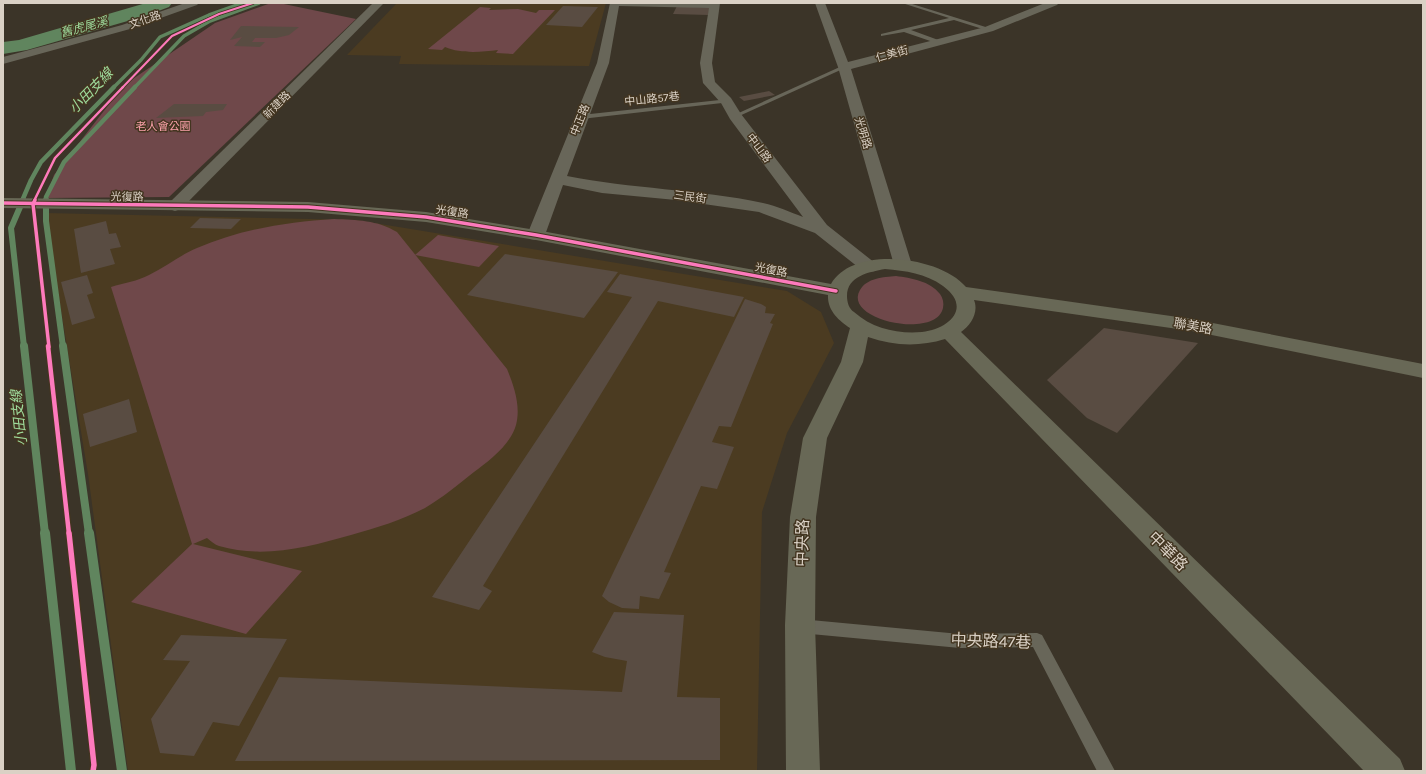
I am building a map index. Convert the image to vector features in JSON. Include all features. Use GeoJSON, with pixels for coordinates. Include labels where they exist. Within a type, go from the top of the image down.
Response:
{"type":"FeatureCollection","features":[{"type":"Feature","properties":{"kind":"street","name":"文化路"},"geometry":{"type":"LineString","coordinates":[[3,61],[126,27],[194,3]]}},
{"type":"Feature","properties":{"kind":"street","name":"新建路"},"geometry":{"type":"LineString","coordinates":[[175,206],[379,3]]}},
{"type":"Feature","properties":{"kind":"street"},"geometry":{"type":"LineString","coordinates":[[615,3],[715,4]]}},
{"type":"Feature","properties":{"kind":"street","name":"中正路"},"geometry":{"type":"LineString","coordinates":[[536,235],[603,63],[615,3]]}},
{"type":"Feature","properties":{"kind":"street","name":"光明路"},"geometry":{"type":"LineString","coordinates":[[820,3],[844,68],[903,265]]}},
{"type":"Feature","properties":{"kind":"street","name":"仁美街"},"geometry":{"type":"LineString","coordinates":[[844,68],[989,29],[1054,3]]}},
{"type":"Feature","properties":{"kind":"street","name":"中山路"},"geometry":{"type":"LineString","coordinates":[[715,4],[706,63],[709,83],[728,101],[735,116],[821,229],[869,266]]}},
{"type":"Feature","properties":{"kind":"street","name":"三民街"},"geometry":{"type":"LineString","coordinates":[[557,179],[602,188],[676,195],[762,208],[821,229]]}},
{"type":"Feature","properties":{"kind":"street","name":"光復路"},"geometry":{"type":"LineString","coordinates":[[3,203],[316,208],[426,217],[536,235],[836,291]]}},
{"type":"Feature","properties":{"kind":"street"},"geometry":{"type":"LineString","coordinates":[[885,264],[903,265],[921,268],[938,274],[951,282],[961,292],[966,303],[966,314],[960,323],[949,331],[929,337],[906,338],[882,334],[862,326],[846,316],[837,304],[836,291],[842,281],[853,272],[869,266],[885,264]]}},
{"type":"Feature","properties":{"kind":"street","name":"聯美路"},"geometry":{"type":"LineString","coordinates":[[961,292],[1192,325],[1423,371]]}},
{"type":"Feature","properties":{"kind":"street","name":"中央路"},"geometry":{"type":"LineString","coordinates":[[803,771],[800,626],[803,516],[815,438],[852,362],[862,326]]}},
{"type":"Feature","properties":{"kind":"street","name":"中華路"},"geometry":{"type":"LineString","coordinates":[[949,331],[1388,771]]}},
{"type":"Feature","properties":{"kind":"lane"},"geometry":{"type":"LineString","coordinates":[[904,3],[989,29]]}},
{"type":"Feature","properties":{"kind":"lane"},"geometry":{"type":"LineString","coordinates":[[913,6],[921,3]]}},
{"type":"Feature","properties":{"kind":"lane"},"geometry":{"type":"LineString","coordinates":[[883,35],[953,18]]}},
{"type":"Feature","properties":{"kind":"lane"},"geometry":{"type":"LineString","coordinates":[[905,30],[939,42]]}},
{"type":"Feature","properties":{"kind":"lane","name":"仁美街"},"geometry":{"type":"LineString","coordinates":[[735,116],[844,68]]}},
{"type":"Feature","properties":{"kind":"lane","name":"中山路57巷"},"geometry":{"type":"LineString","coordinates":[[581,117],[728,101]]}},
{"type":"Feature","properties":{"kind":"lane","name":"中央路47巷"},"geometry":{"type":"LineString","coordinates":[[800,626],[960,641],[1037,640],[1106,771]]}},
{"type":"Feature","properties":{"kind":"shaded area"},"geometry":{"type":"Polygon","coordinates":[[[397,3],[606,3],[589,66],[399,64],[401,56],[347,55],[397,3]]]}},
{"type":"Feature","properties":{"kind":"shaded area"},"geometry":{"type":"Polygon","coordinates":[[[45,213],[356,220],[787,291],[821,312],[834,343],[787,433],[762,512],[757,771],[128,771],[88,474],[45,213]]]}},
{"type":"Feature","properties":{"kind":"green space","name":"老人會公園"},"geometry":{"type":"Polygon","coordinates":[[[271,3],[279,3],[356,19],[169,197],[46,198],[54,175],[124,85],[215,23],[271,3]]]}},
{"type":"Feature","properties":{"kind":"green space"},"geometry":{"type":"Polygon","coordinates":[[[480,7],[491,8],[489,10],[518,9],[536,13],[539,10],[555,10],[513,54],[496,53],[498,50],[471,52],[458,51],[445,47],[442,50],[428,49],[480,7]]]}},
{"type":"Feature","properties":{"kind":"green space"},"geometry":{"type":"Polygon","coordinates":[[[334,219],[359,220],[374,223],[397,232],[507,369],[514,389],[518,411],[516,425],[513,432],[509,439],[493,457],[444,495],[425,508],[370,530],[319,544],[286,550],[236,550],[213,543],[207,538],[193,544],[302,571],[246,634],[131,602],[192,544],[111,287],[145,277],[191,251],[230,236],[282,224],[334,219]]]}},
{"type":"Feature","properties":{"kind":"green space"},"geometry":{"type":"Polygon","coordinates":[[[438,235],[499,246],[479,267],[415,255],[438,235]]]}},
{"type":"Feature","properties":{"kind":"green space"},"geometry":{"type":"Polygon","coordinates":[[[896,276],[926,283],[940,294],[943,301],[943,308],[937,318],[925,323],[909,324],[892,322],[877,317],[864,310],[858,301],[860,290],[863,286],[876,279],[896,276]]]}},
{"type":"Feature","properties":{"kind":"building"},"geometry":{"type":"Polygon","coordinates":[[[563,6],[598,7],[582,27],[546,25],[563,6]]]}},
{"type":"Feature","properties":{"kind":"building"},"geometry":{"type":"Polygon","coordinates":[[[677,6],[710,8],[708,15],[673,14],[677,6]]]}},
{"type":"Feature","properties":{"kind":"building"},"geometry":{"type":"Polygon","coordinates":[[[241,26],[299,27],[289,35],[276,38],[255,38],[252,42],[265,42],[260,47],[234,46],[242,37],[230,40],[241,26]]]}},
{"type":"Feature","properties":{"kind":"building"},"geometry":{"type":"Polygon","coordinates":[[[769,91],[775,95],[744,101],[739,97],[769,91]]]}},
{"type":"Feature","properties":{"kind":"building"},"geometry":{"type":"Polygon","coordinates":[[[174,104],[227,104],[223,110],[206,112],[203,116],[156,118],[174,104]]]}},
{"type":"Feature","properties":{"kind":"building"},"geometry":{"type":"Polygon","coordinates":[[[200,218],[241,219],[231,229],[190,228],[200,218]]]}},
{"type":"Feature","properties":{"kind":"building"},"geometry":{"type":"Polygon","coordinates":[[[106,221],[109,234],[116,233],[121,247],[110,249],[115,264],[81,273],[74,229],[106,221]]]}},
{"type":"Feature","properties":{"kind":"building"},"geometry":{"type":"Polygon","coordinates":[[[505,254],[618,272],[584,318],[467,295],[505,254]]]}},
{"type":"Feature","properties":{"kind":"building"},"geometry":{"type":"Polygon","coordinates":[[[620,274],[744,297],[734,317],[658,301],[483,586],[492,591],[479,610],[432,597],[632,297],[607,292],[620,274]]]}},
{"type":"Feature","properties":{"kind":"building"},"geometry":{"type":"Polygon","coordinates":[[[87,275],[93,293],[87,295],[95,318],[72,325],[61,282],[87,275]]]}},
{"type":"Feature","properties":{"kind":"building"},"geometry":{"type":"Polygon","coordinates":[[[745,299],[766,307],[765,313],[775,314],[770,323],[773,324],[731,427],[719,426],[712,442],[734,447],[717,489],[701,486],[664,572],[671,573],[659,599],[640,596],[639,609],[622,608],[609,602],[602,596],[745,299]]]}},
{"type":"Feature","properties":{"kind":"building"},"geometry":{"type":"Polygon","coordinates":[[[1104,328],[1198,343],[1117,433],[1087,418],[1047,380],[1104,328]]]}},
{"type":"Feature","properties":{"kind":"building"},"geometry":{"type":"Polygon","coordinates":[[[129,399],[137,432],[90,447],[83,414],[129,399]]]}},
{"type":"Feature","properties":{"kind":"building"},"geometry":{"type":"Polygon","coordinates":[[[614,612],[684,615],[677,697],[720,698],[720,760],[235,761],[279,677],[622,692],[627,661],[605,657],[592,652],[614,612]]]}},
{"type":"Feature","properties":{"kind":"building"},"geometry":{"type":"Polygon","coordinates":[[[181,635],[287,639],[239,726],[213,722],[194,756],[160,753],[151,719],[190,661],[163,660],[181,635]]]}},
{"type":"Feature","properties":{"kind":"waterway","name":"舊虎尾溪"},"geometry":{"type":"LineString","coordinates":[[3,48],[20,46],[139,12],[163,3]]}},
{"type":"Feature","properties":{"kind":"waterway","name":"小田支線"},"geometry":{"type":"LineString","coordinates":[[114,87],[141,60],[160,37],[209,15],[243,3]]}},
{"type":"Feature","properties":{"kind":"waterway"},"geometry":{"type":"LineString","coordinates":[[134,88],[184,36],[210,21],[259,3]]}},
{"type":"Feature","properties":{"kind":"waterway","name":"小田支線"},"geometry":{"type":"LineString","coordinates":[[22,201],[41,162],[114,87]]}},
{"type":"Feature","properties":{"kind":"waterway"},"geometry":{"type":"LineString","coordinates":[[63,347],[46,221],[46,197],[64,162],[135,87]]}},
{"type":"Feature","properties":{"kind":"waterway","name":"小田支線"},"geometry":{"type":"LineString","coordinates":[[23,200],[11,228],[24,347]]}},
{"type":"Feature","properties":{"kind":"waterway","name":"小田支線"},"geometry":{"type":"LineString","coordinates":[[24,346],[45,534]]}},
{"type":"Feature","properties":{"kind":"waterway"},"geometry":{"type":"LineString","coordinates":[[63,346],[89,534]]}},
{"type":"Feature","properties":{"kind":"waterway","name":"小田支線"},"geometry":{"type":"LineString","coordinates":[[45,533],[71,771]]}},
{"type":"Feature","properties":{"kind":"waterway"},"geometry":{"type":"LineString","coordinates":[[89,533],[122,771]]}},
{"type":"Feature","properties":{"kind":"cycle path"},"geometry":{"type":"LineString","coordinates":[[93,771],[94,765],[33,204],[55,158],[172,36],[219,14],[253,3]]}},
{"type":"Feature","properties":{"kind":"cycle path"},"geometry":{"type":"LineString","coordinates":[[3,203],[308,207],[426,217],[536,235],[836,291]]}}]}
